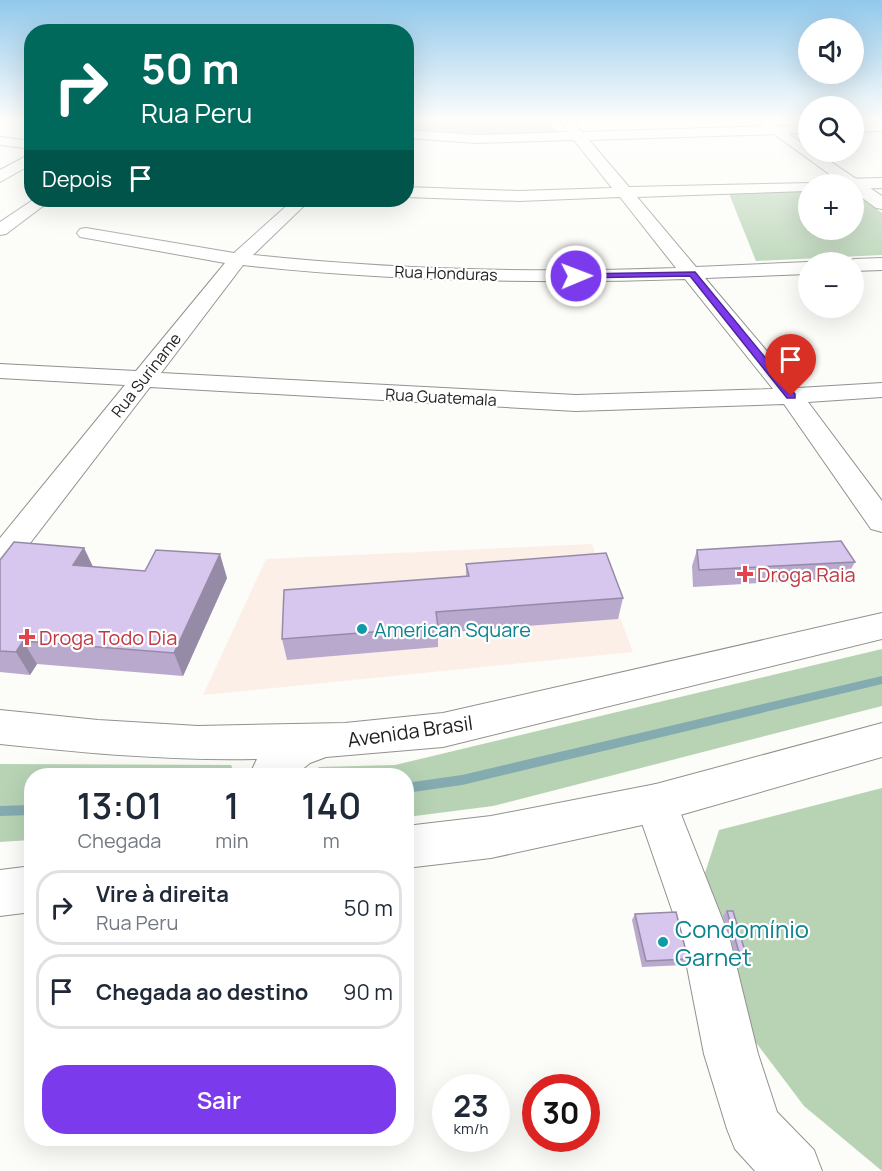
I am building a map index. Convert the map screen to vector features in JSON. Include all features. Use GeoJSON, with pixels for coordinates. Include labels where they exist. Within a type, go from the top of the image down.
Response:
{"type":"FeatureCollection","features":[{"type":"Feature","properties":{"kind":"street"},"geometry":{"type":"LineString","coordinates":[[611,176],[693,273],[791,396],[882,522]]}},
{"type":"Feature","properties":{"kind":"street"},"geometry":{"type":"LineString","coordinates":[[864,184],[882,183]]}},
{"type":"Feature","properties":{"kind":"street"},"geometry":{"type":"LineString","coordinates":[[414,192],[519,196],[798,186]]}},
{"type":"Feature","properties":{"kind":"street"},"geometry":{"type":"LineString","coordinates":[[864,192],[882,204]]}},
{"type":"Feature","properties":{"kind":"street"},"geometry":{"type":"LineString","coordinates":[[0,230],[34,207]]}},
{"type":"Feature","properties":{"kind":"street","name":"Rua Suriname"},"geometry":{"type":"LineString","coordinates":[[0,560],[238,259],[294,207]]}},
{"type":"Feature","properties":{"kind":"street","name":"Rua Honduras"},"geometry":{"type":"LineString","coordinates":[[86,233],[238,259],[394,272],[553,277],[798,268]]}},
{"type":"Feature","properties":{"kind":"street"},"geometry":{"type":"LineString","coordinates":[[864,265],[882,264]]}},
{"type":"Feature","properties":{"kind":"street","name":"Rua Guatemala"},"geometry":{"type":"LineString","coordinates":[[0,371],[576,403],[791,396],[882,390]]}},
{"type":"Feature","properties":{"kind":"street","name":"Avenida Brasil"},"geometry":{"type":"LineString","coordinates":[[0,727],[98,737],[198,743],[345,740],[442,730],[882,626]]}},
{"type":"Feature","properties":{"kind":"street"},"geometry":{"type":"LineString","coordinates":[[276,768],[282,760],[310,744],[345,740]]}},
{"type":"Feature","properties":{"kind":"street"},"geometry":{"type":"LineString","coordinates":[[414,846],[491,837],[656,803],[882,740]]}},
{"type":"Feature","properties":{"kind":"street"},"geometry":{"type":"LineString","coordinates":[[656,803],[705,936],[731,1053],[755,1129],[793,1171]]}},
{"type":"Feature","properties":{"kind":"street"},"geometry":{"type":"LineString","coordinates":[[0,892],[24,890]]}},
{"type":"Feature","properties":{"kind":"shaded area"},"geometry":{"type":"Polygon","coordinates":[[[592,544],[633,652],[203,695],[266,559],[592,544]]]}},
{"type":"Feature","properties":{"kind":"green space"},"geometry":{"type":"Polygon","coordinates":[[[798,188],[798,240],[864,240],[864,200],[882,213],[882,255],[864,256],[864,252],[798,252],[798,259],[756,261],[728,191],[798,188]]]}},
{"type":"Feature","properties":{"kind":"green space"},"geometry":{"type":"Polygon","coordinates":[[[882,649],[882,706],[493,806],[414,816],[414,768],[318,768],[395,765],[882,649]]]}},
{"type":"Feature","properties":{"kind":"green space"},"geometry":{"type":"Polygon","coordinates":[[[0,764],[231,765],[232,768],[24,768],[24,840],[0,842],[0,764]]]}},
{"type":"Feature","properties":{"kind":"green space"},"geometry":{"type":"Polygon","coordinates":[[[882,788],[882,1171],[804,1106],[748,1032],[705,873],[719,830],[882,788]]]}},
{"type":"Feature","properties":{"kind":"building"},"geometry":{"type":"Polygon","coordinates":[[[841,541],[855,562],[699,570],[697,550],[841,541]]]}},
{"type":"Feature","properties":{"kind":"building"},"geometry":{"type":"Polygon","coordinates":[[[14,542],[84,548],[73,565],[145,571],[156,550],[220,554],[174,653],[23,641],[16,652],[0,651],[0,560],[14,542]]]}},
{"type":"Feature","properties":{"kind":"building"},"geometry":{"type":"Polygon","coordinates":[[[606,553],[623,598],[436,612],[438,627],[282,639],[284,590],[469,576],[466,564],[606,553]]]}},
{"type":"Feature","properties":{"kind":"building"},"geometry":{"type":"Polygon","coordinates":[[[727,911],[733,911],[747,958],[741,959],[727,911]]]}},
{"type":"Feature","properties":{"kind":"building","name":"Condomínio Garnet"},"geometry":{"type":"Polygon","coordinates":[[[676,912],[688,959],[646,961],[635,914],[676,912]]]}},
{"type":"Feature","properties":{"kind":"waterway"},"geometry":{"type":"LineString","coordinates":[[414,787],[462,780],[882,680]]}},
{"type":"Feature","properties":{"kind":"waterway"},"geometry":{"type":"LineString","coordinates":[[0,811],[24,810]]}},
{"type":"Feature","properties":{"kind":"place","name":"Droga Raia"},"geometry":{"type":"Point","coordinates":[745,574]}},
{"type":"Feature","properties":{"kind":"place","name":"American Square"},"geometry":{"type":"Point","coordinates":[362,629]}},
{"type":"Feature","properties":{"kind":"place","name":"Droga Todo Dia"},"geometry":{"type":"Point","coordinates":[27,637]}},
{"type":"Feature","properties":{"kind":"place","name":"Condomínio Garnet"},"geometry":{"type":"Point","coordinates":[663,942]}},
{"type":"Feature","properties":{"kind":"route"},"geometry":{"type":"LineString","coordinates":[[576,276],[693,273],[791,396]]}}]}
